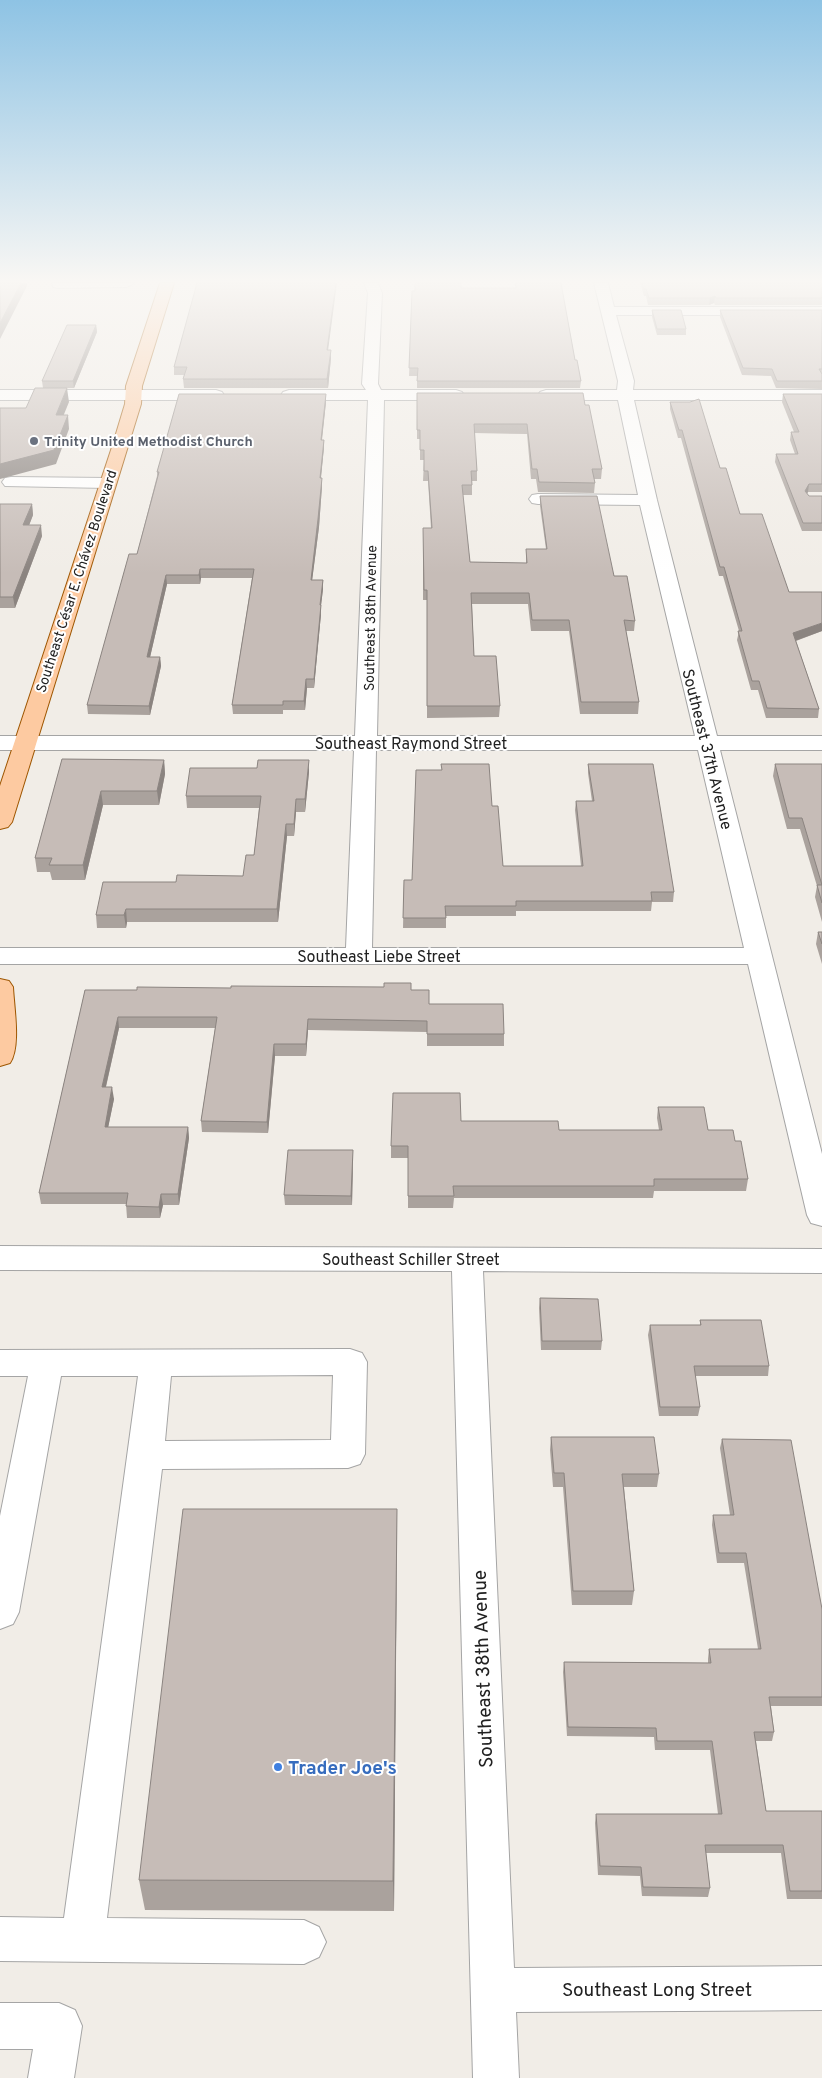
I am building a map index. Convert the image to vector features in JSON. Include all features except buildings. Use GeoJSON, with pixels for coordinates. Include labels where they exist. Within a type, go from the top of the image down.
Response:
{"type":"FeatureCollection","features":[{"type":"Feature","properties":{"kind":"main road","name":"Southeast César E. Chávez Boulevard"},"geometry":{"type":"LineString","coordinates":[[0,822],[133,404],[136,380]]}},
{"type":"Feature","properties":{"kind":"main road"},"geometry":{"type":"LineString","coordinates":[[0,988],[2,1033],[0,1057]]}},
{"type":"Feature","properties":{"kind":"street","name":"Southeast 38th Avenue"},"geometry":{"type":"LineString","coordinates":[[359,956],[367,743],[376,395],[370,384],[370,380]]}},
{"type":"Feature","properties":{"kind":"street","name":"Southeast 37th Avenue"},"geometry":{"type":"LineString","coordinates":[[626,380],[625,395],[648,500],[822,1215]]}},
{"type":"Feature","properties":{"kind":"street"},"geometry":{"type":"LineString","coordinates":[[0,395],[227,395]]}},
{"type":"Feature","properties":{"kind":"street"},"geometry":{"type":"LineString","coordinates":[[277,395],[476,395]]}},
{"type":"Feature","properties":{"kind":"street"},"geometry":{"type":"LineString","coordinates":[[536,395],[822,395]]}},
{"type":"Feature","properties":{"kind":"street"},"geometry":{"type":"LineString","coordinates":[[11,482],[108,483]]}},
{"type":"Feature","properties":{"kind":"street"},"geometry":{"type":"LineString","coordinates":[[538,499],[648,500]]}},
{"type":"Feature","properties":{"kind":"street","name":"Southeast Raymond Street"},"geometry":{"type":"LineString","coordinates":[[0,743],[822,743]]}},
{"type":"Feature","properties":{"kind":"street","name":"Southeast Liebe Street"},"geometry":{"type":"LineString","coordinates":[[0,956],[759,956]]}},
{"type":"Feature","properties":{"kind":"street","name":"Southeast Schiller Street"},"geometry":{"type":"LineString","coordinates":[[0,1258],[822,1261]]}},
{"type":"Feature","properties":{"kind":"street","name":"Southeast 38th Avenue"},"geometry":{"type":"LineString","coordinates":[[468,1260],[496,2078]]}},
{"type":"Feature","properties":{"kind":"street"},"geometry":{"type":"LineString","coordinates":[[0,1363],[350,1362],[348,1454],[146,1455]]}},
{"type":"Feature","properties":{"kind":"street"},"geometry":{"type":"LineString","coordinates":[[0,1612],[47,1363]]}},
{"type":"Feature","properties":{"kind":"street"},"geometry":{"type":"LineString","coordinates":[[83,1939],[146,1455],[156,1363]]}},
{"type":"Feature","properties":{"kind":"street"},"geometry":{"type":"LineString","coordinates":[[0,1939],[304,1942]]}},
{"type":"Feature","properties":{"kind":"street","name":"Southeast Long Street"},"geometry":{"type":"LineString","coordinates":[[492,1990],[822,1988]]}},
{"type":"Feature","properties":{"kind":"street"},"geometry":{"type":"LineString","coordinates":[[0,2026],[59,2026],[51,2078]]}},
{"type":"Feature","properties":{"kind":"place","name":"Trinity United Methodist Church"},"geometry":{"type":"Point","coordinates":[34,441]}},
{"type":"Feature","properties":{"kind":"place","name":"Trader Joe's"},"geometry":{"type":"Point","coordinates":[278,1767]}}]}
